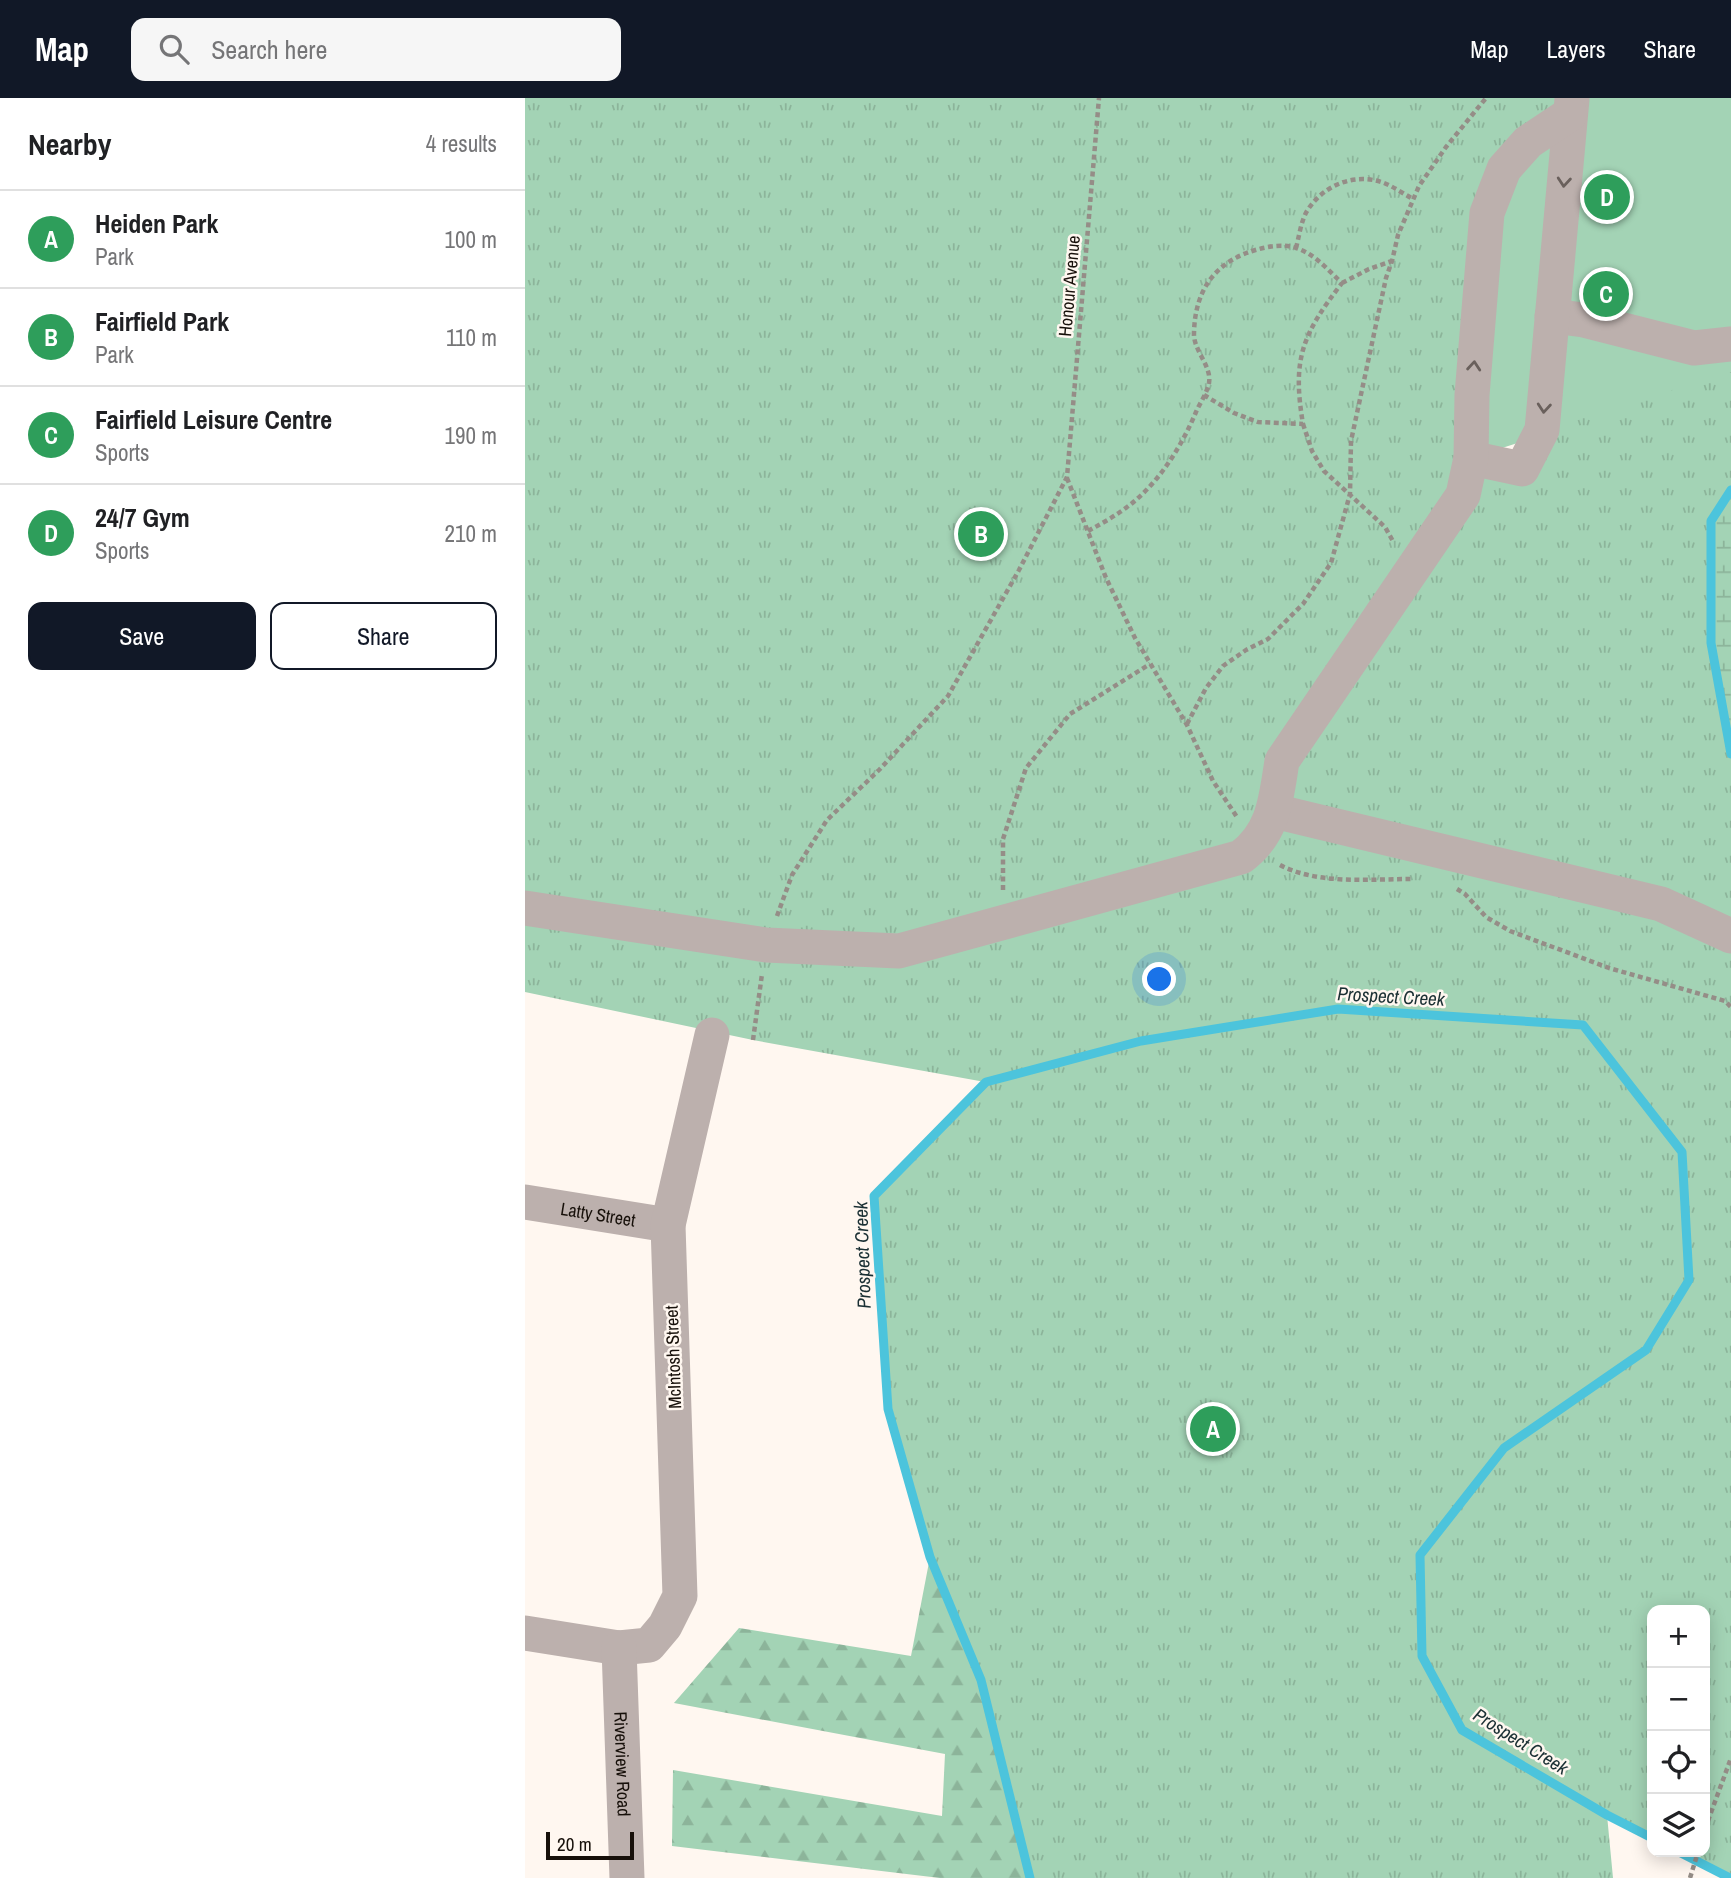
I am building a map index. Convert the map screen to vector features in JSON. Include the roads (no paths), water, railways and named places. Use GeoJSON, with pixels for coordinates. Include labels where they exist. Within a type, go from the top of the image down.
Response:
{"type":"FeatureCollection","features":[{"type":"Feature","properties":{"kind":"street"},"geometry":{"type":"LineString","coordinates":[[1471,458],[1522,469],[1542,430],[1571,106]]}},
{"type":"Feature","properties":{"kind":"street"},"geometry":{"type":"LineString","coordinates":[[525,908],[765,945],[899,951],[1241,858],[1257,846],[1274,811],[1282,761],[1463,495],[1471,458],[1472,395],[1487,213],[1504,169],[1528,142],[1571,106]]}},
{"type":"Feature","properties":{"kind":"street"},"geometry":{"type":"LineString","coordinates":[[1552,316],[1584,320],[1693,348],[1731,344]]}},
{"type":"Feature","properties":{"kind":"street"},"geometry":{"type":"LineString","coordinates":[[1274,811],[1661,904],[1731,936]]}},
{"type":"Feature","properties":{"kind":"street","name":"McIntosh Street"},"geometry":{"type":"LineString","coordinates":[[619,1648],[649,1645],[665,1626],[680,1596],[669,1225],[712,1035]]}},
{"type":"Feature","properties":{"kind":"street","name":"Latty Street"},"geometry":{"type":"LineString","coordinates":[[525,1202],[669,1225]]}},
{"type":"Feature","properties":{"kind":"street"},"geometry":{"type":"LineString","coordinates":[[525,1633],[619,1648]]}},
{"type":"Feature","properties":{"kind":"street","name":"Riverview Road"},"geometry":{"type":"LineString","coordinates":[[619,1648],[627,1878]]}},
{"type":"Feature","properties":{"kind":"waterway","name":"Prospect Creek"},"geometry":{"type":"LineString","coordinates":[[1731,490],[1711,521],[1711,643],[1731,754]]}},
{"type":"Feature","properties":{"kind":"waterway","name":"Prospect Creek"},"geometry":{"type":"LineString","coordinates":[[1030,1878],[981,1680],[930,1557],[888,1409],[874,1196],[986,1082],[1141,1041],[1338,1009],[1583,1025],[1682,1152],[1689,1280],[1646,1350],[1504,1448],[1420,1555],[1422,1656],[1462,1730],[1647,1835]]}},
{"type":"Feature","properties":{"kind":"waterway","name":"Prospect Creek"},"geometry":{"type":"LineString","coordinates":[[1689,1857],[1730,1878]]}},
{"type":"Feature","properties":{"kind":"place","name":"24/7 Gym"},"geometry":{"type":"Point","coordinates":[1607,197]}},
{"type":"Feature","properties":{"kind":"place","name":"Fairfield Leisure Centre"},"geometry":{"type":"Point","coordinates":[1606,294]}},
{"type":"Feature","properties":{"kind":"place","name":"Fairfield Park"},"geometry":{"type":"Point","coordinates":[981,534]}},
{"type":"Feature","properties":{"kind":"place","name":"Heiden Park"},"geometry":{"type":"Point","coordinates":[1213,1429]}}]}
